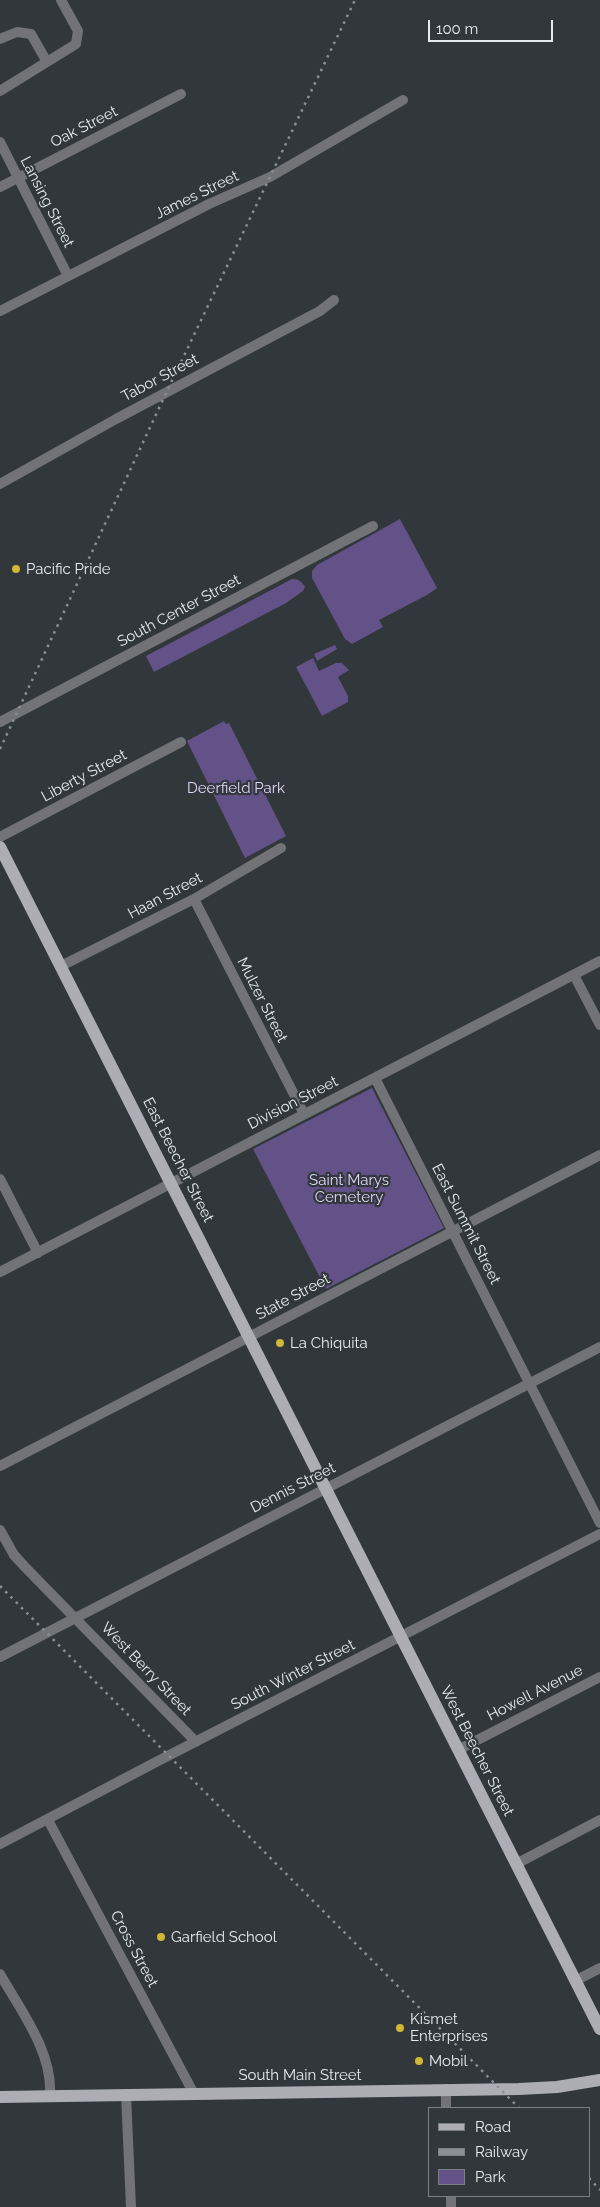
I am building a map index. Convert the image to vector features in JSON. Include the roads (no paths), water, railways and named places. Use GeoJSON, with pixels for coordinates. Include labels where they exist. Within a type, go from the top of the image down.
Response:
{"type":"FeatureCollection","features":[{"type":"Feature","properties":{"kind":"main road","name":"East Beecher Street"},"geometry":{"type":"LineString","coordinates":[[0,847],[325,1488]]}},
{"type":"Feature","properties":{"kind":"main road","name":"West Beecher Street"},"geometry":{"type":"LineString","coordinates":[[325,1488],[600,2029]]}},
{"type":"Feature","properties":{"kind":"main road","name":"South Main Street"},"geometry":{"type":"LineString","coordinates":[[0,2097],[193,2092],[537,2088],[600,2080]]}},
{"type":"Feature","properties":{"kind":"street"},"geometry":{"type":"LineString","coordinates":[[0,91],[76,44],[78,31],[61,0]]}},
{"type":"Feature","properties":{"kind":"street"},"geometry":{"type":"LineString","coordinates":[[0,40],[17,32],[30,34],[47,62]]}},
{"type":"Feature","properties":{"kind":"street","name":"Oak Street"},"geometry":{"type":"LineString","coordinates":[[0,187],[181,94]]}},
{"type":"Feature","properties":{"kind":"street","name":"James Street"},"geometry":{"type":"LineString","coordinates":[[0,312],[209,204],[270,177],[403,100]]}},
{"type":"Feature","properties":{"kind":"street","name":"Lansing Street"},"geometry":{"type":"LineString","coordinates":[[0,142],[68,276]]}},
{"type":"Feature","properties":{"kind":"street","name":"Tabor Street"},"geometry":{"type":"LineString","coordinates":[[0,484],[116,419],[320,312],[334,300]]}},
{"type":"Feature","properties":{"kind":"street","name":"South Center Street"},"geometry":{"type":"LineString","coordinates":[[0,722],[373,526]]}},
{"type":"Feature","properties":{"kind":"street","name":"Liberty Street"},"geometry":{"type":"LineString","coordinates":[[0,837],[181,742]]}},
{"type":"Feature","properties":{"kind":"street","name":"Haan Street"},"geometry":{"type":"LineString","coordinates":[[61,966],[194,899],[281,848]]}},
{"type":"Feature","properties":{"kind":"street","name":"Mulzer Street"},"geometry":{"type":"LineString","coordinates":[[194,899],[304,1114]]}},
{"type":"Feature","properties":{"kind":"street","name":"Division Street"},"geometry":{"type":"LineString","coordinates":[[0,1272],[600,961]]}},
{"type":"Feature","properties":{"kind":"street"},"geometry":{"type":"LineString","coordinates":[[574,975],[600,1026]]}},
{"type":"Feature","properties":{"kind":"street","name":"East Summit Street"},"geometry":{"type":"LineString","coordinates":[[375,1078],[600,1523]]}},
{"type":"Feature","properties":{"kind":"street","name":"State Street"},"geometry":{"type":"LineString","coordinates":[[0,1466],[600,1155]]}},
{"type":"Feature","properties":{"kind":"street"},"geometry":{"type":"LineString","coordinates":[[0,1179],[38,1253]]}},
{"type":"Feature","properties":{"kind":"street","name":"Dennis Street"},"geometry":{"type":"LineString","coordinates":[[0,1657],[600,1347]]}},
{"type":"Feature","properties":{"kind":"street","name":"West Berry Street"},"geometry":{"type":"LineString","coordinates":[[0,1530],[24,1567],[196,1742]]}},
{"type":"Feature","properties":{"kind":"street","name":"South Winter Street"},"geometry":{"type":"LineString","coordinates":[[0,1844],[600,1534]]}},
{"type":"Feature","properties":{"kind":"street","name":"Howell Avenue"},"geometry":{"type":"LineString","coordinates":[[458,1750],[600,1677]]}},
{"type":"Feature","properties":{"kind":"street","name":"Cross Street"},"geometry":{"type":"LineString","coordinates":[[48,1820],[193,2092]]}},
{"type":"Feature","properties":{"kind":"street"},"geometry":{"type":"LineString","coordinates":[[516,1864],[600,1820]]}},
{"type":"Feature","properties":{"kind":"street"},"geometry":{"type":"LineString","coordinates":[[575,1981],[600,1968]]}},
{"type":"Feature","properties":{"kind":"street"},"geometry":{"type":"LineString","coordinates":[[0,1974],[46,2059],[50,2096]]}},
{"type":"Feature","properties":{"kind":"street"},"geometry":{"type":"LineString","coordinates":[[446,2089],[446,2107]]}},
{"type":"Feature","properties":{"kind":"street"},"geometry":{"type":"LineString","coordinates":[[126,2094],[131,2207]]}},
{"type":"Feature","properties":{"kind":"railway"},"geometry":{"type":"LineString","coordinates":[[0,749],[167,391],[355,0]]}},
{"type":"Feature","properties":{"kind":"railway"},"geometry":{"type":"LineString","coordinates":[[0,1586],[518,2107]]}},
{"type":"Feature","properties":{"kind":"railway"},"geometry":{"type":"LineString","coordinates":[[590,2179],[600,2190]]}},
{"type":"Feature","properties":{"kind":"place","name":"Pacific Pride"},"geometry":{"type":"Point","coordinates":[16,569]}},
{"type":"Feature","properties":{"kind":"place","name":"La Chiquita"},"geometry":{"type":"Point","coordinates":[280,1343]}},
{"type":"Feature","properties":{"kind":"place","name":"Garfield School"},"geometry":{"type":"Point","coordinates":[161,1937]}},
{"type":"Feature","properties":{"kind":"place","name":"Kismet Enterprises"},"geometry":{"type":"Point","coordinates":[400,2028]}},
{"type":"Feature","properties":{"kind":"place","name":"Mobil"},"geometry":{"type":"Point","coordinates":[419,2061]}},
{"type":"Feature","properties":{"kind":"park label","name":"Deerfield Park"},"geometry":{"type":"Point","coordinates":[236,788]}},
{"type":"Feature","properties":{"kind":"park label","name":"Saint Marys Cemetery"},"geometry":{"type":"Point","coordinates":[349,1188]}}]}
